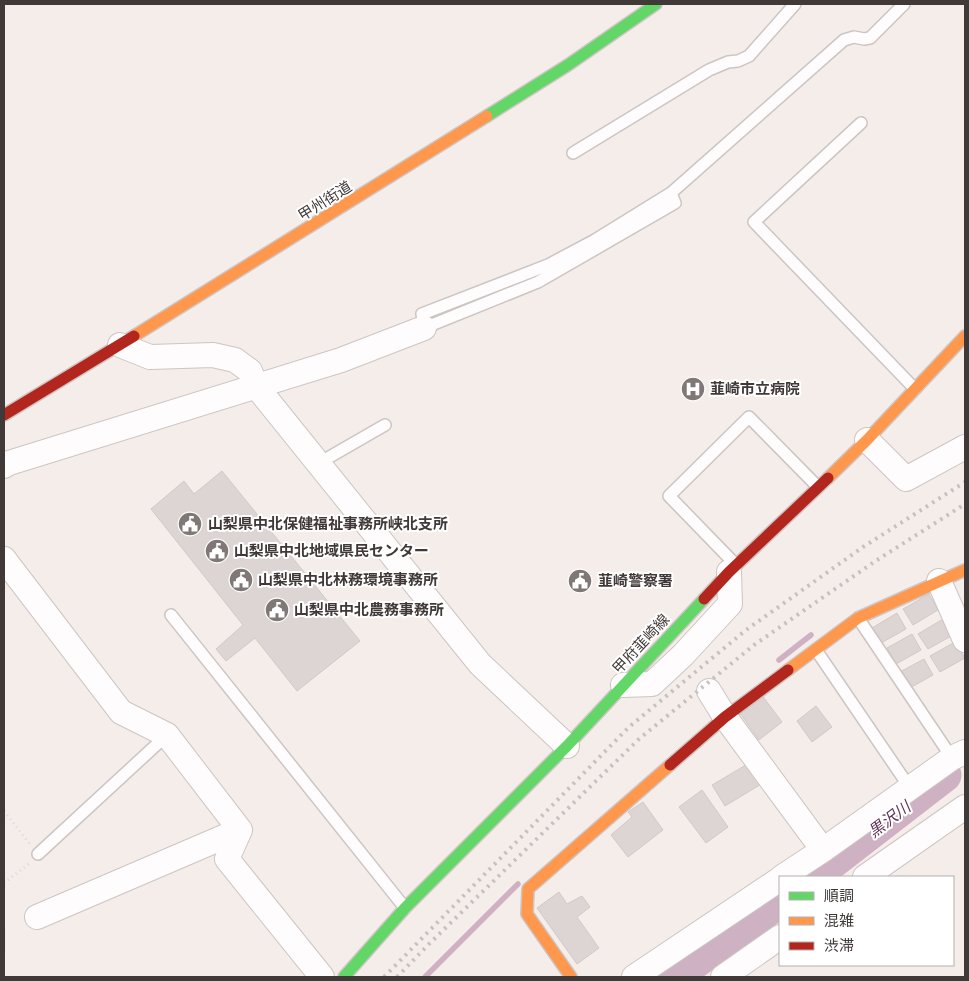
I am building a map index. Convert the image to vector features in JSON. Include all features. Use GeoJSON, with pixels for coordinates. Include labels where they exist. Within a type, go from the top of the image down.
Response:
{"type":"FeatureCollection","features":[{"type":"Feature","properties":{"kind":"main road","name":"甲州街道"},"geometry":{"type":"LineString","coordinates":[[4,415],[120,346],[365,194],[522,94],[656,4]]}},
{"type":"Feature","properties":{"kind":"main road","name":"甲府韮崎線"},"geometry":{"type":"LineString","coordinates":[[344,977],[405,908],[567,746],[732,569],[867,440],[965,336]]}},
{"type":"Feature","properties":{"kind":"main road"},"geometry":{"type":"LineString","coordinates":[[571,977],[527,914],[528,889],[724,716],[858,618],[965,570]]}},
{"type":"Feature","properties":{"kind":"street"},"geometry":{"type":"LineString","coordinates":[[4,466],[340,360],[424,328]]}},
{"type":"Feature","properties":{"kind":"street"},"geometry":{"type":"LineString","coordinates":[[120,346],[150,357],[213,355],[235,360],[250,371],[256,386],[480,664],[567,746]]}},
{"type":"Feature","properties":{"kind":"street"},"geometry":{"type":"LineString","coordinates":[[867,440],[906,479],[965,448]]}},
{"type":"Feature","properties":{"kind":"street"},"geometry":{"type":"LineString","coordinates":[[4,559],[121,712],[167,735],[240,830]]}},
{"type":"Feature","properties":{"kind":"street"},"geometry":{"type":"LineString","coordinates":[[624,685],[652,684],[686,659],[730,604],[732,569]]}},
{"type":"Feature","properties":{"kind":"street"},"geometry":{"type":"LineString","coordinates":[[939,581],[965,640]]}},
{"type":"Feature","properties":{"kind":"street"},"geometry":{"type":"LineString","coordinates":[[709,691],[724,716],[823,850]]}},
{"type":"Feature","properties":{"kind":"street"},"geometry":{"type":"LineString","coordinates":[[784,876],[959,755]]}},
{"type":"Feature","properties":{"kind":"street"},"geometry":{"type":"LineString","coordinates":[[867,876],[965,807]]}},
{"type":"Feature","properties":{"kind":"street"},"geometry":{"type":"LineString","coordinates":[[37,917],[240,830]]}},
{"type":"Feature","properties":{"kind":"street"},"geometry":{"type":"LineString","coordinates":[[240,830],[228,858],[322,977]]}},
{"type":"Feature","properties":{"kind":"street"},"geometry":{"type":"LineString","coordinates":[[634,977],[779,879]]}},
{"type":"Feature","properties":{"kind":"street"},"geometry":{"type":"LineString","coordinates":[[723,977],[779,938]]}},
{"type":"Feature","properties":{"kind":"lane"},"geometry":{"type":"LineString","coordinates":[[573,153],[709,70],[748,56],[795,4]]}},
{"type":"Feature","properties":{"kind":"lane"},"geometry":{"type":"LineString","coordinates":[[424,328],[422,314],[548,265],[594,240],[671,193],[844,40],[854,37],[870,38],[904,4]]}},
{"type":"Feature","properties":{"kind":"lane"},"geometry":{"type":"LineString","coordinates":[[861,124],[754,222],[915,388]]}},
{"type":"Feature","properties":{"kind":"lane"},"geometry":{"type":"LineString","coordinates":[[732,569],[669,496],[749,417],[818,487]]}},
{"type":"Feature","properties":{"kind":"lane"},"geometry":{"type":"LineString","coordinates":[[319,463],[386,425]]}},
{"type":"Feature","properties":{"kind":"lane"},"geometry":{"type":"LineString","coordinates":[[171,616],[405,908]]}},
{"type":"Feature","properties":{"kind":"lane"},"geometry":{"type":"LineString","coordinates":[[858,618],[959,755]]}},
{"type":"Feature","properties":{"kind":"lane"},"geometry":{"type":"LineString","coordinates":[[816,650],[910,788]]}},
{"type":"Feature","properties":{"kind":"lane"},"geometry":{"type":"LineString","coordinates":[[38,854],[167,735]]}},
{"type":"Feature","properties":{"kind":"path"},"geometry":{"type":"LineString","coordinates":[[4,811],[38,854],[31,863],[4,883]]}},
{"type":"Feature","properties":{"kind":"path"},"geometry":{"type":"LineString","coordinates":[[4,934],[4,945]]}},
{"type":"Feature","properties":{"kind":"building"},"geometry":{"type":"Polygon","coordinates":[[[222,471],[360,641],[297,691],[255,638],[226,661],[216,649],[243,625],[151,509],[184,481],[194,494],[222,471]]]}},
{"type":"Feature","properties":{"kind":"building"},"geometry":{"type":"Polygon","coordinates":[[[929,594],[938,610],[913,625],[903,609],[929,594]]]}},
{"type":"Feature","properties":{"kind":"building"},"geometry":{"type":"Polygon","coordinates":[[[897,613],[906,629],[881,643],[872,628],[897,613]]]}},
{"type":"Feature","properties":{"kind":"building"},"geometry":{"type":"Polygon","coordinates":[[[943,619],[953,635],[928,649],[918,634],[943,619]]]}},
{"type":"Feature","properties":{"kind":"building"},"geometry":{"type":"Polygon","coordinates":[[[912,634],[921,650],[896,664],[887,648],[912,634]]]}},
{"type":"Feature","properties":{"kind":"building"},"geometry":{"type":"Polygon","coordinates":[[[955,642],[965,658],[940,672],[930,656],[955,642]]]}},
{"type":"Feature","properties":{"kind":"building"},"geometry":{"type":"Polygon","coordinates":[[[924,659],[933,675],[908,689],[898,673],[924,659]]]}},
{"type":"Feature","properties":{"kind":"building"},"geometry":{"type":"Polygon","coordinates":[[[761,694],[782,722],[759,740],[739,712],[761,694]]]}},
{"type":"Feature","properties":{"kind":"building"},"geometry":{"type":"Polygon","coordinates":[[[816,706],[832,727],[812,742],[797,721],[816,706]]]}},
{"type":"Feature","properties":{"kind":"building"},"geometry":{"type":"Polygon","coordinates":[[[751,762],[763,783],[725,806],[712,785],[751,762]]]}},
{"type":"Feature","properties":{"kind":"building"},"geometry":{"type":"Polygon","coordinates":[[[702,790],[728,827],[706,843],[679,807],[702,790]]]}},
{"type":"Feature","properties":{"kind":"building"},"geometry":{"type":"Polygon","coordinates":[[[643,802],[663,830],[628,857],[611,835],[632,817],[628,812],[643,802]]]}},
{"type":"Feature","properties":{"kind":"building"},"geometry":{"type":"Polygon","coordinates":[[[559,892],[567,904],[582,896],[590,907],[577,917],[599,948],[577,964],[537,908],[559,892]]]}},
{"type":"Feature","properties":{"kind":"waterway"},"geometry":{"type":"LineString","coordinates":[[779,660],[811,635]]}},
{"type":"Feature","properties":{"kind":"waterway","name":"黒沢川"},"geometry":{"type":"LineString","coordinates":[[813,876],[944,775]]}},
{"type":"Feature","properties":{"kind":"waterway"},"geometry":{"type":"LineString","coordinates":[[425,977],[518,884]]}},
{"type":"Feature","properties":{"kind":"waterway","name":"黒沢川"},"geometry":{"type":"LineString","coordinates":[[673,977],[779,901]]}},
{"type":"Feature","properties":{"kind":"railway"},"geometry":{"type":"LineString","coordinates":[[384,977],[629,727],[746,630],[863,547],[965,482]]}},
{"type":"Feature","properties":{"kind":"railway"},"geometry":{"type":"LineString","coordinates":[[397,977],[639,739],[754,645],[874,562],[965,504]]}},
{"type":"Feature","properties":{"kind":"traffic: fast"},"geometry":{"type":"LineString","coordinates":[[487,116],[568,65],[656,4]]}},
{"type":"Feature","properties":{"kind":"traffic: fast"},"geometry":{"type":"LineString","coordinates":[[344,977],[405,908],[567,746],[704,599]]}},
{"type":"Feature","properties":{"kind":"traffic: slow"},"geometry":{"type":"LineString","coordinates":[[134,336],[487,116]]}},
{"type":"Feature","properties":{"kind":"traffic: slow"},"geometry":{"type":"LineString","coordinates":[[828,478],[867,440],[965,336]]}},
{"type":"Feature","properties":{"kind":"traffic: slow"},"geometry":{"type":"LineString","coordinates":[[788,670],[858,618],[965,570]]}},
{"type":"Feature","properties":{"kind":"traffic: slow"},"geometry":{"type":"LineString","coordinates":[[571,977],[527,914],[528,889],[670,765]]}},
{"type":"Feature","properties":{"kind":"traffic: jam"},"geometry":{"type":"LineString","coordinates":[[4,415],[134,336]]}},
{"type":"Feature","properties":{"kind":"traffic: jam"},"geometry":{"type":"LineString","coordinates":[[704,599],[729,572],[828,478]]}},
{"type":"Feature","properties":{"kind":"traffic: jam"},"geometry":{"type":"LineString","coordinates":[[670,765],[725,717],[788,670]]}},
{"type":"Feature","properties":{"kind":"place","name":"韮崎市立病院"},"geometry":{"type":"Point","coordinates":[693,389]}},
{"type":"Feature","properties":{"kind":"place","name":"山梨県中北保健福祉事務所峡北支所"},"geometry":{"type":"Point","coordinates":[190,524]}},
{"type":"Feature","properties":{"kind":"place","name":"山梨県中北地域県民センター"},"geometry":{"type":"Point","coordinates":[217,551]}},
{"type":"Feature","properties":{"kind":"place","name":"山梨県中北林務環境事務所"},"geometry":{"type":"Point","coordinates":[241,580]}},
{"type":"Feature","properties":{"kind":"place","name":"韮崎警察署"},"geometry":{"type":"Point","coordinates":[580,581]}},
{"type":"Feature","properties":{"kind":"place","name":"山梨県中北農務事務所"},"geometry":{"type":"Point","coordinates":[277,610]}}]}
